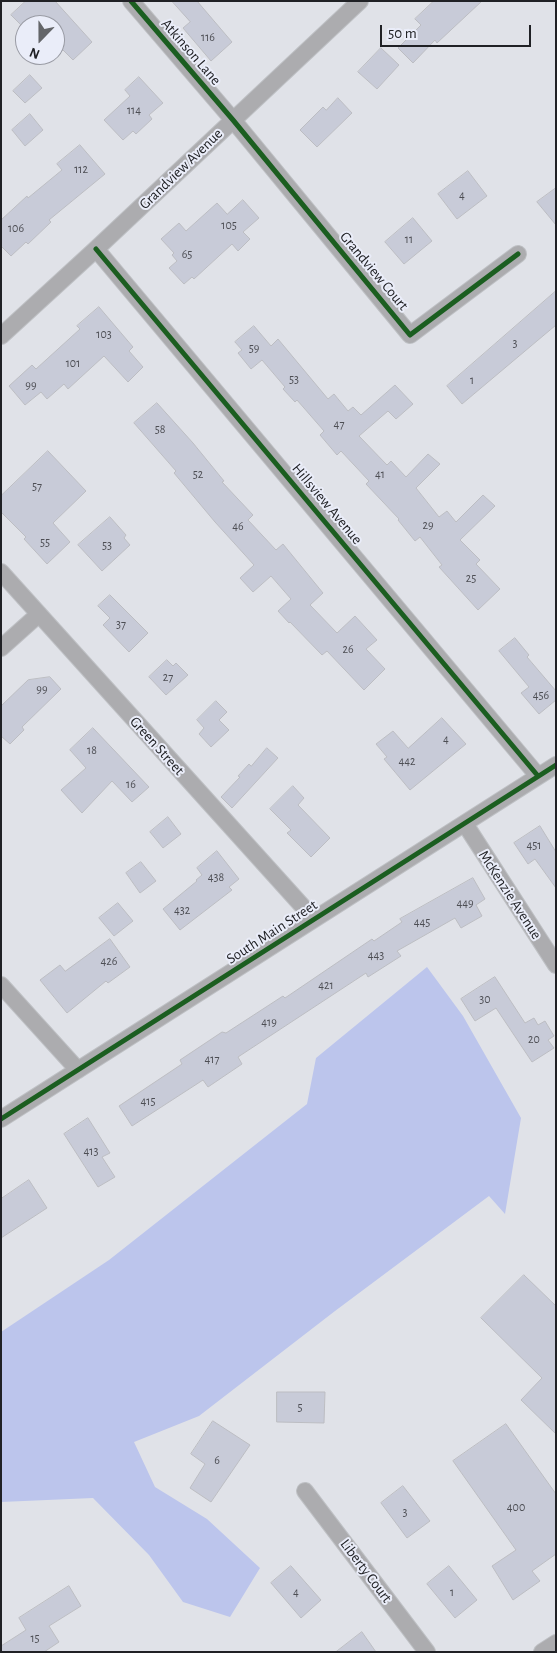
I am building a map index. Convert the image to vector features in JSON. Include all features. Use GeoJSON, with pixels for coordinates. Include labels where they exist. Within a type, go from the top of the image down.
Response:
{"type":"FeatureCollection","features":[{"type":"Feature","properties":{"kind":"street","name":"Atkinson Lane"},"geometry":{"type":"LineString","coordinates":[[131,1],[233,120]]}},
{"type":"Feature","properties":{"kind":"street","name":"Grandview Avenue"},"geometry":{"type":"LineString","coordinates":[[1,336],[360,1]]}},
{"type":"Feature","properties":{"kind":"street","name":"Grandview Court"},"geometry":{"type":"LineString","coordinates":[[233,120],[410,335],[518,254]]}},
{"type":"Feature","properties":{"kind":"street","name":"Hillsview Avenue"},"geometry":{"type":"LineString","coordinates":[[96,249],[538,776]]}},
{"type":"Feature","properties":{"kind":"street","name":"Green Street"},"geometry":{"type":"LineString","coordinates":[[1,572],[314,919]]}},
{"type":"Feature","properties":{"kind":"street"},"geometry":{"type":"LineString","coordinates":[[1,648],[39,614]]}},
{"type":"Feature","properties":{"kind":"street","name":"South Main Street"},"geometry":{"type":"LineString","coordinates":[[1,1119],[556,765]]}},
{"type":"Feature","properties":{"kind":"street","name":"McKenzie Avenue"},"geometry":{"type":"LineString","coordinates":[[465,824],[556,965]]}},
{"type":"Feature","properties":{"kind":"street"},"geometry":{"type":"LineString","coordinates":[[1,985],[78,1070]]}},
{"type":"Feature","properties":{"kind":"street","name":"Liberty Court"},"geometry":{"type":"LineString","coordinates":[[305,1491],[426,1652]]}},
{"type":"Feature","properties":{"kind":"street"},"geometry":{"type":"LineString","coordinates":[[542,1652],[556,1643]]}},
{"type":"Feature","properties":{"kind":"shaded area"},"geometry":{"type":"Polygon","coordinates":[[[427,967],[463,1016],[521,1118],[505,1214],[489,1196],[199,1416],[134,1442],[155,1487],[207,1519],[260,1568],[230,1617],[183,1602],[149,1555],[93,1498],[1,1502],[1,1332],[109,1260],[307,1104],[316,1058],[427,967]]]}},
{"type":"Feature","properties":{"kind":"building"},"geometry":{"type":"Polygon","coordinates":[[[26,1],[55,1],[92,42],[73,60],[65,52],[65,15],[15,15],[15,19],[11,15],[26,1]]]}},
{"type":"Feature","properties":{"kind":"building"},"geometry":{"type":"Polygon","coordinates":[[[172,1],[197,1],[232,42],[211,61],[183,28],[190,22],[172,1]]]}},
{"type":"Feature","properties":{"kind":"building"},"geometry":{"type":"Polygon","coordinates":[[[434,1],[482,1],[437,43],[435,40],[413,63],[398,48],[421,25],[415,19],[434,1]]]}},
{"type":"Feature","properties":{"kind":"building"},"geometry":{"type":"Polygon","coordinates":[[[381,48],[399,65],[377,89],[358,72],[381,48]]]}},
{"type":"Feature","properties":{"kind":"building"},"geometry":{"type":"Polygon","coordinates":[[[30,75],[42,88],[25,103],[13,91],[30,75]]]}},
{"type":"Feature","properties":{"kind":"building"},"geometry":{"type":"Polygon","coordinates":[[[139,77],[163,103],[149,115],[152,119],[136,134],[133,131],[123,140],[104,120],[130,96],[125,90],[139,77]]]}},
{"type":"Feature","properties":{"kind":"building"},"geometry":{"type":"Polygon","coordinates":[[[338,98],[352,113],[317,147],[300,130],[323,107],[326,110],[338,98]]]}},
{"type":"Feature","properties":{"kind":"building"},"geometry":{"type":"Polygon","coordinates":[[[30,114],[43,130],[25,146],[12,130],[30,114]]]}},
{"type":"Feature","properties":{"kind":"building"},"geometry":{"type":"Polygon","coordinates":[[[80,145],[105,174],[49,220],[51,222],[28,244],[26,242],[11,256],[1,246],[1,220],[27,196],[28,198],[62,170],[57,164],[80,145]]]}},
{"type":"Feature","properties":{"kind":"building"},"geometry":{"type":"Polygon","coordinates":[[[468,171],[487,196],[457,219],[438,194],[468,171]]]}},
{"type":"Feature","properties":{"kind":"building"},"geometry":{"type":"Polygon","coordinates":[[[556,188],[556,225],[537,202],[556,188]]]}},
{"type":"Feature","properties":{"kind":"building"},"geometry":{"type":"Polygon","coordinates":[[[243,200],[259,218],[243,232],[250,239],[238,251],[232,244],[194,279],[192,277],[184,284],[169,268],[177,261],[172,255],[174,253],[161,239],[179,223],[186,231],[217,203],[227,214],[243,200]]]}},
{"type":"Feature","properties":{"kind":"building"},"geometry":{"type":"Polygon","coordinates":[[[413,218],[432,241],[404,264],[385,242],[413,218]]]}},
{"type":"Feature","properties":{"kind":"building"},"geometry":{"type":"Polygon","coordinates":[[[556,291],[556,325],[462,404],[447,386],[556,291]]]}},
{"type":"Feature","properties":{"kind":"building"},"geometry":{"type":"Polygon","coordinates":[[[99,307],[133,347],[129,351],[143,367],[128,382],[104,356],[68,389],[64,384],[47,399],[41,392],[25,405],[9,386],[32,365],[36,369],[80,329],[77,326],[99,307]]]}},
{"type":"Feature","properties":{"kind":"building"},"geometry":{"type":"Polygon","coordinates":[[[254,326],[271,346],[278,339],[328,399],[334,394],[348,411],[353,407],[361,415],[395,385],[413,404],[396,419],[388,411],[359,436],[387,465],[391,461],[406,477],[428,454],[440,464],[416,488],[439,517],[447,511],[456,522],[483,495],[495,506],[460,540],[480,560],[476,564],[500,589],[478,610],[439,567],[442,565],[420,537],[415,541],[399,519],[366,484],[369,481],[341,451],[337,455],[320,435],[324,431],[297,400],[295,402],[283,389],[285,387],[262,360],[251,369],[238,353],[242,350],[235,342],[254,326]]]}},
{"type":"Feature","properties":{"kind":"building"},"geometry":{"type":"Polygon","coordinates":[[[157,403],[193,443],[224,481],[222,482],[253,515],[248,520],[276,550],[283,544],[323,593],[310,605],[337,633],[355,616],[377,640],[366,649],[385,669],[364,690],[327,651],[322,655],[278,611],[291,599],[271,576],[253,592],[240,578],[254,565],[215,522],[174,473],[176,471],[134,423],[157,403]]]}},
{"type":"Feature","properties":{"kind":"building"},"geometry":{"type":"Polygon","coordinates":[[[48,451],[86,491],[53,523],[70,542],[47,564],[24,539],[26,537],[1,512],[1,496],[48,451]]]}},
{"type":"Feature","properties":{"kind":"building"},"geometry":{"type":"Polygon","coordinates":[[[110,517],[126,535],[124,538],[130,545],[102,571],[78,545],[110,517]]]}},
{"type":"Feature","properties":{"kind":"building"},"geometry":{"type":"Polygon","coordinates":[[[110,595],[148,633],[129,652],[103,625],[110,618],[98,606],[110,595]]]}},
{"type":"Feature","properties":{"kind":"building"},"geometry":{"type":"Polygon","coordinates":[[[515,638],[529,655],[527,657],[556,691],[556,700],[539,714],[521,693],[529,687],[499,651],[515,638]]]}},
{"type":"Feature","properties":{"kind":"building"},"geometry":{"type":"Polygon","coordinates":[[[167,660],[173,666],[176,663],[188,675],[166,695],[149,677],[167,660]]]}},
{"type":"Feature","properties":{"kind":"building"},"geometry":{"type":"Polygon","coordinates":[[[50,677],[61,689],[22,727],[24,730],[10,744],[1,736],[1,706],[28,680],[50,677]]]}},
{"type":"Feature","properties":{"kind":"building"},"geometry":{"type":"Polygon","coordinates":[[[216,701],[227,712],[219,720],[229,730],[211,747],[199,734],[204,728],[197,720],[216,701]]]}},
{"type":"Feature","properties":{"kind":"building"},"geometry":{"type":"Polygon","coordinates":[[[442,718],[466,744],[410,790],[384,759],[387,757],[376,744],[393,731],[408,748],[442,718]]]}},
{"type":"Feature","properties":{"kind":"building"},"geometry":{"type":"Polygon","coordinates":[[[93,728],[149,787],[132,802],[112,781],[82,813],[61,790],[86,768],[70,750],[93,728]]]}},
{"type":"Feature","properties":{"kind":"building"},"geometry":{"type":"Polygon","coordinates":[[[267,748],[278,758],[232,808],[221,797],[240,777],[238,776],[249,764],[251,766],[267,748]]]}},
{"type":"Feature","properties":{"kind":"building"},"geometry":{"type":"Polygon","coordinates":[[[293,786],[304,798],[298,805],[330,838],[311,857],[287,833],[291,830],[270,809],[293,786]]]}},
{"type":"Feature","properties":{"kind":"building"},"geometry":{"type":"Polygon","coordinates":[[[168,817],[181,834],[163,848],[150,832],[168,817]]]}},
{"type":"Feature","properties":{"kind":"building"},"geometry":{"type":"Polygon","coordinates":[[[540,826],[556,852],[556,888],[535,859],[528,864],[514,843],[540,826]]]}},
{"type":"Feature","properties":{"kind":"building"},"geometry":{"type":"Polygon","coordinates":[[[217,851],[239,879],[229,887],[232,890],[180,930],[163,909],[197,881],[202,875],[197,868],[217,851]]]}},
{"type":"Feature","properties":{"kind":"building"},"geometry":{"type":"Polygon","coordinates":[[[141,862],[156,881],[140,893],[126,873],[141,862]]]}},
{"type":"Feature","properties":{"kind":"building"},"geometry":{"type":"Polygon","coordinates":[[[473,878],[485,899],[476,905],[482,916],[461,928],[455,918],[397,951],[401,956],[368,977],[366,973],[238,1057],[242,1064],[208,1087],[203,1080],[132,1126],[119,1106],[182,1064],[180,1060],[222,1032],[226,1033],[283,996],[285,998],[372,939],[374,941],[402,922],[400,919],[473,878]]]}},
{"type":"Feature","properties":{"kind":"building"},"geometry":{"type":"Polygon","coordinates":[[[118,903],[133,921],[114,936],[99,918],[118,903]]]}},
{"type":"Feature","properties":{"kind":"building"},"geometry":{"type":"Polygon","coordinates":[[[110,939],[130,967],[108,983],[106,981],[67,1013],[40,980],[60,965],[65,971],[110,939]]]}},
{"type":"Feature","properties":{"kind":"building"},"geometry":{"type":"Polygon","coordinates":[[[495,977],[525,1023],[534,1018],[538,1025],[545,1021],[554,1036],[548,1040],[554,1048],[532,1062],[496,1008],[475,1021],[461,999],[495,977]]]}},
{"type":"Feature","properties":{"kind":"building"},"geometry":{"type":"Polygon","coordinates":[[[88,1118],[110,1153],[102,1157],[115,1177],[98,1187],[64,1134],[88,1118]]]}},
{"type":"Feature","properties":{"kind":"building"},"geometry":{"type":"Polygon","coordinates":[[[29,1180],[47,1208],[1,1238],[1,1199],[29,1180]]]}},
{"type":"Feature","properties":{"kind":"building"},"geometry":{"type":"Polygon","coordinates":[[[524,1275],[556,1306],[556,1434],[521,1400],[542,1378],[481,1318],[524,1275]]]}},
{"type":"Feature","properties":{"kind":"building"},"geometry":{"type":"Polygon","coordinates":[[[277,1392],[325,1392],[324,1423],[277,1422],[277,1392]]]}},
{"type":"Feature","properties":{"kind":"building"},"geometry":{"type":"Polygon","coordinates":[[[213,1421],[250,1445],[211,1502],[190,1488],[205,1464],[191,1454],[213,1421]]]}},
{"type":"Feature","properties":{"kind":"building"},"geometry":{"type":"Polygon","coordinates":[[[506,1424],[556,1494],[556,1554],[532,1571],[540,1581],[513,1600],[492,1566],[516,1550],[453,1461],[506,1424]]]}},
{"type":"Feature","properties":{"kind":"building"},"geometry":{"type":"Polygon","coordinates":[[[403,1486],[430,1521],[407,1538],[381,1503],[403,1486]]]}},
{"type":"Feature","properties":{"kind":"building"},"geometry":{"type":"Polygon","coordinates":[[[291,1566],[321,1600],[301,1618],[271,1583],[291,1566]]]}},
{"type":"Feature","properties":{"kind":"building"},"geometry":{"type":"Polygon","coordinates":[[[449,1566],[477,1600],[455,1618],[427,1584],[449,1566]]]}},
{"type":"Feature","properties":{"kind":"building"},"geometry":{"type":"Polygon","coordinates":[[[69,1586],[81,1606],[49,1626],[59,1642],[44,1652],[1,1652],[1,1646],[26,1630],[19,1618],[69,1586]]]}},
{"type":"Feature","properties":{"kind":"building"},"geometry":{"type":"Polygon","coordinates":[[[362,1632],[376,1652],[336,1652],[362,1632]]]}},
{"type":"Feature","properties":{"kind":"cycle path"},"geometry":{"type":"LineString","coordinates":[[131,1],[233,120],[410,335],[518,254]]}},
{"type":"Feature","properties":{"kind":"cycle path"},"geometry":{"type":"LineString","coordinates":[[96,249],[538,776]]}},
{"type":"Feature","properties":{"kind":"cycle path"},"geometry":{"type":"LineString","coordinates":[[1,1119],[556,765]]}}]}
